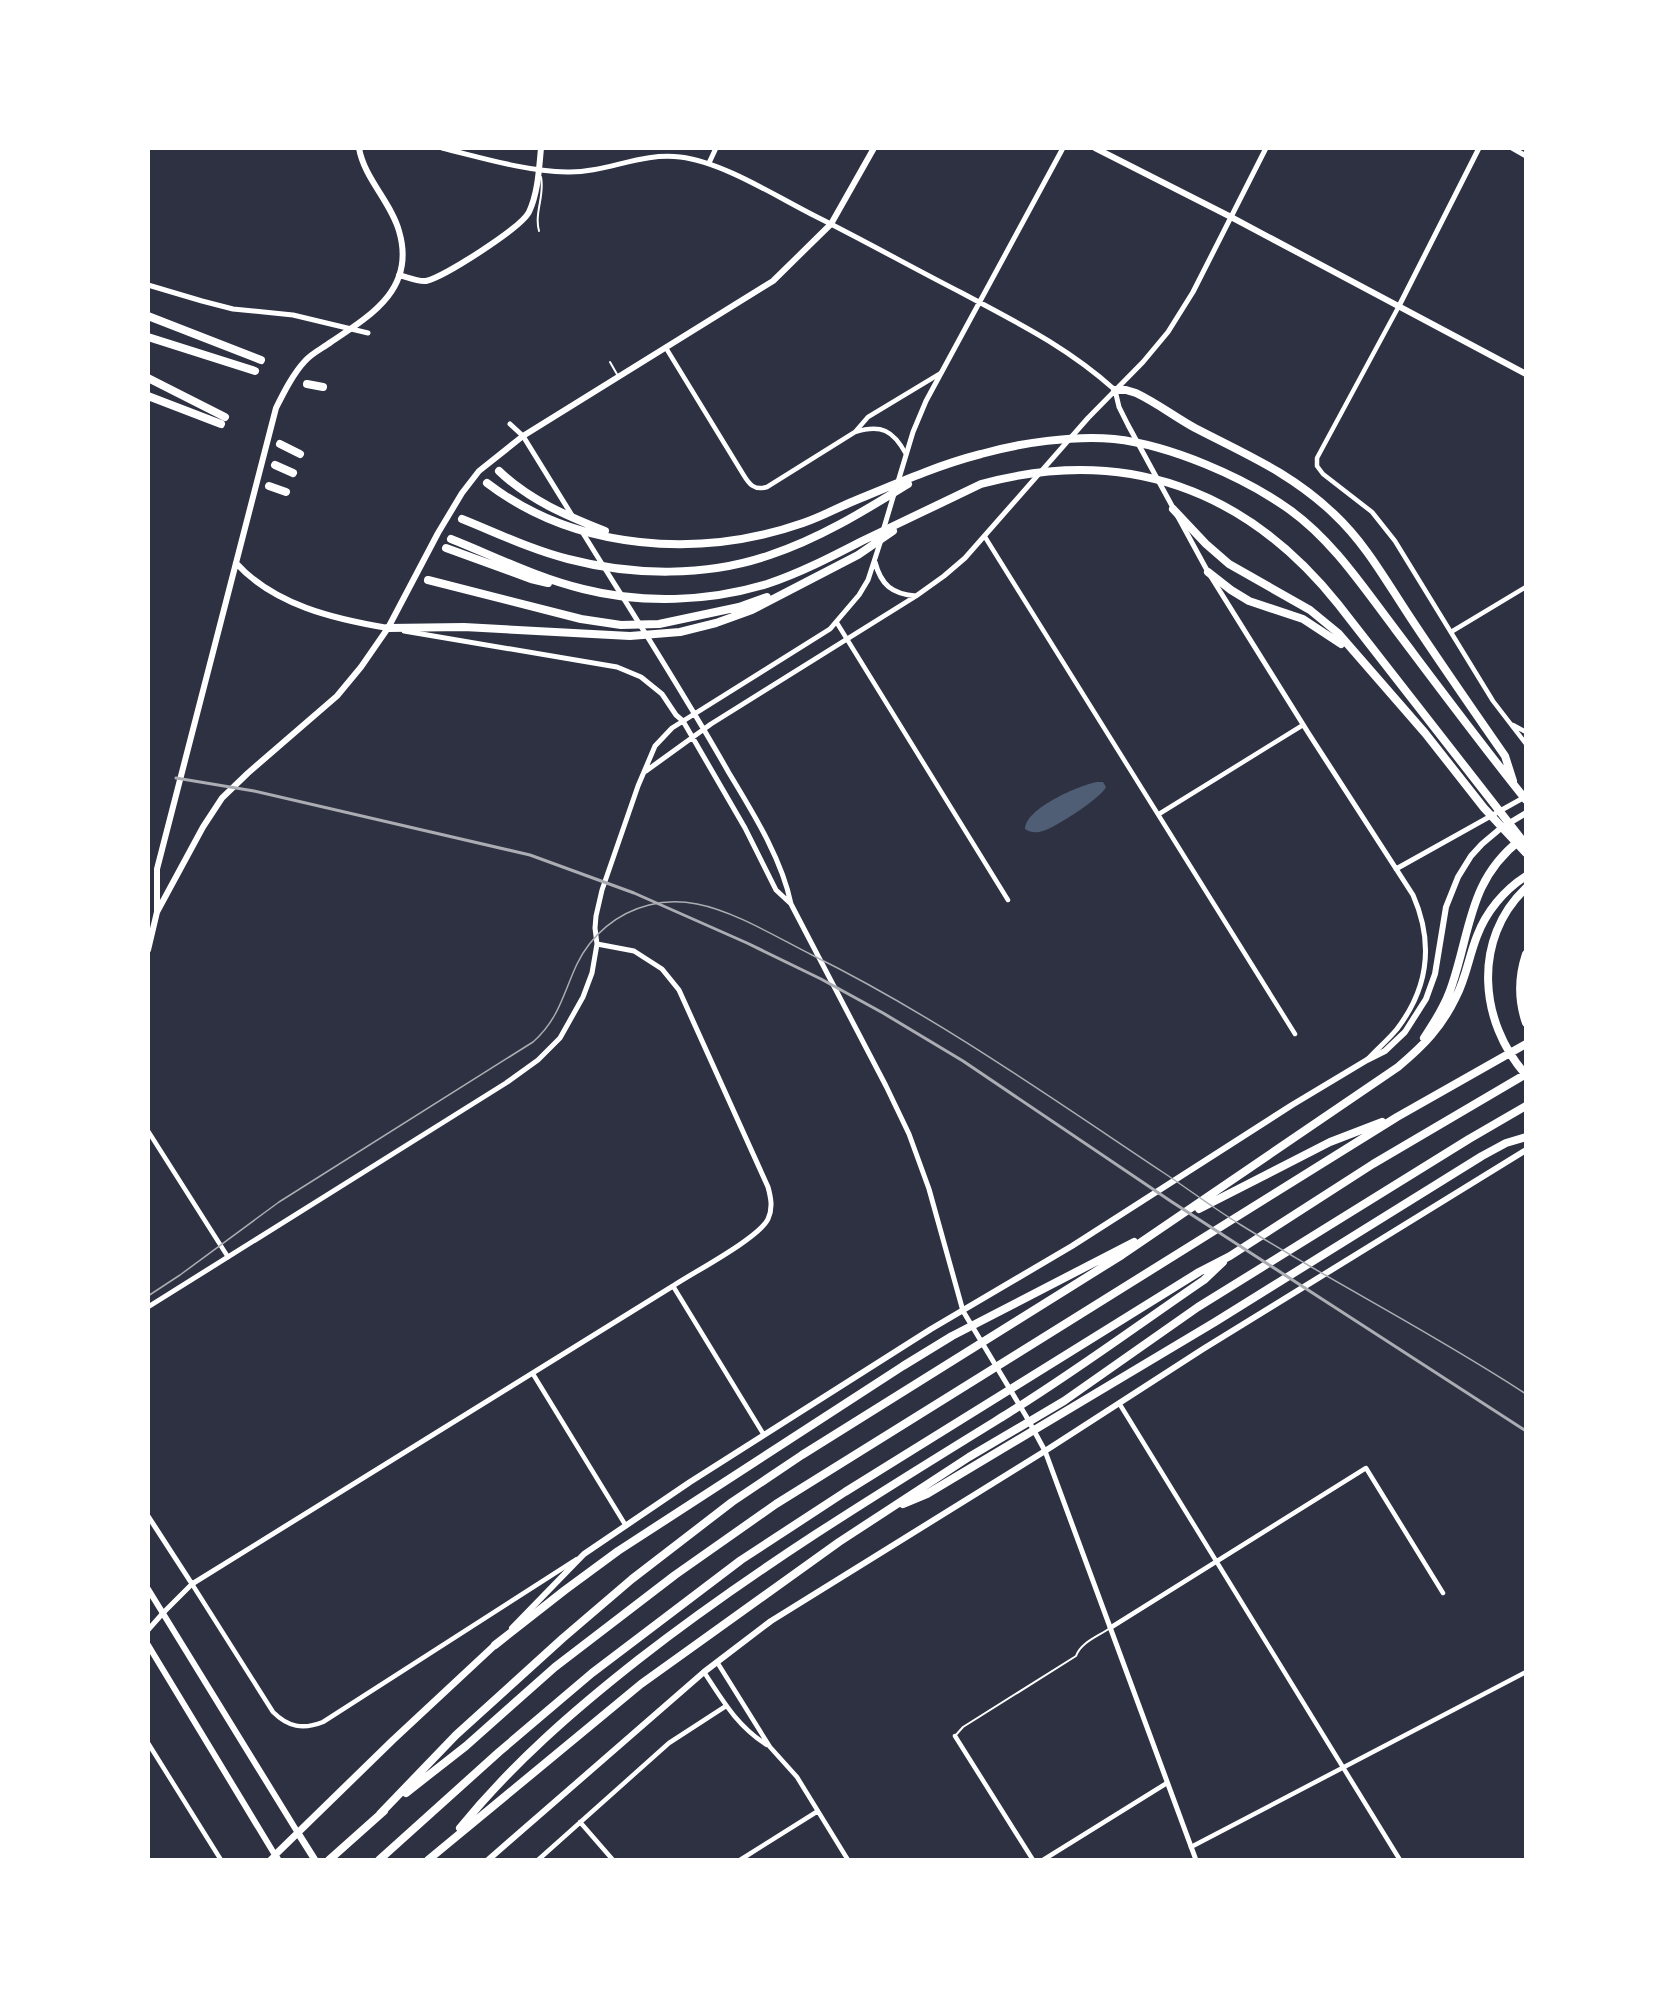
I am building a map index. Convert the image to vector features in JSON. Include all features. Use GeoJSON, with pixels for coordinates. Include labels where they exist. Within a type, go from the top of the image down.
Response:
{"type":"FeatureCollection","features":[{"type":"Feature","properties":{"kind":"highway"},"geometry":{"type":"LineString","coordinates":[[148,316],[261,360]]}},
{"type":"Feature","properties":{"kind":"highway"},"geometry":{"type":"LineString","coordinates":[[148,337],[255,371]]}},
{"type":"Feature","properties":{"kind":"highway"},"geometry":{"type":"LineString","coordinates":[[148,378],[223,421],[148,396]]}},
{"type":"Feature","properties":{"kind":"highway"},"geometry":{"type":"LineString","coordinates":[[308,382],[323,387]]}},
{"type":"Feature","properties":{"kind":"highway"},"geometry":{"type":"LineString","coordinates":[[1115,390],[1129,390],[1136,393],[1195,428],[1267,464],[1315,497],[1340,519],[1369,553],[1409,616],[1505,756],[1516,788]]}},
{"type":"Feature","properties":{"kind":"highway"},"geometry":{"type":"LineString","coordinates":[[487,483],[527,509],[552,520],[610,537],[639,542],[705,544],[737,541],[770,533],[821,516],[951,463],[979,454],[1024,445],[1080,439],[1112,439],[1143,444],[1220,471],[1265,493],[1293,512],[1329,545],[1526,798]]}},
{"type":"Feature","properties":{"kind":"highway"},"geometry":{"type":"LineString","coordinates":[[280,446],[300,454]]}},
{"type":"Feature","properties":{"kind":"highway"},"geometry":{"type":"LineString","coordinates":[[462,519],[560,557],[588,564],[634,570],[694,570],[744,562],[771,555],[800,543],[857,514],[920,477],[951,463]]}},
{"type":"Feature","properties":{"kind":"highway"},"geometry":{"type":"LineString","coordinates":[[275,465],[293,473]]}},
{"type":"Feature","properties":{"kind":"highway"},"geometry":{"type":"LineString","coordinates":[[446,548],[531,579],[627,597],[664,599],[720,594],[766,584],[811,567],[981,484],[1026,473],[1073,470],[1121,473],[1154,479],[1219,503],[1272,536],[1308,569],[1338,604],[1526,845]]}},
{"type":"Feature","properties":{"kind":"highway"},"geometry":{"type":"LineString","coordinates":[[500,471],[528,494],[554,509],[606,532],[639,542]]}},
{"type":"Feature","properties":{"kind":"highway"},"geometry":{"type":"LineString","coordinates":[[269,486],[286,492]]}},
{"type":"Feature","properties":{"kind":"highway"},"geometry":{"type":"LineString","coordinates":[[1173,509],[1221,557],[1310,610],[1332,628],[1361,658],[1425,733],[1484,808],[1526,853]]}},
{"type":"Feature","properties":{"kind":"highway"},"geometry":{"type":"LineString","coordinates":[[388,628],[464,627],[612,636],[680,632],[731,619],[794,588],[858,555],[917,514]]}},
{"type":"Feature","properties":{"kind":"highway"},"geometry":{"type":"LineString","coordinates":[[451,539],[533,572],[583,589]]}},
{"type":"Feature","properties":{"kind":"highway"},"geometry":{"type":"LineString","coordinates":[[1208,572],[1249,601],[1290,613],[1315,625],[1361,658]]}},
{"type":"Feature","properties":{"kind":"highway"},"geometry":{"type":"LineString","coordinates":[[428,580],[581,619],[621,624],[659,624],[739,607],[794,588]]}},
{"type":"Feature","properties":{"kind":"highway"},"geometry":{"type":"LineString","coordinates":[[1416,1050],[1442,1010],[1447,998],[1458,968],[1471,913],[1480,890],[1496,865],[1526,836]]}},
{"type":"Feature","properties":{"kind":"highway"},"geometry":{"type":"LineString","coordinates":[[380,1814],[456,1735],[563,1638],[632,1579],[732,1502],[802,1455],[1122,1256],[1398,1066],[1436,1032],[1458,995],[1477,936],[1488,914],[1500,898],[1526,876]]}},
{"type":"Feature","properties":{"kind":"highway"},"geometry":{"type":"LineString","coordinates":[[379,1860],[499,1752],[592,1673],[676,1607],[741,1560],[1045,1366],[1199,1272],[1230,1256],[1373,1164],[1526,1075],[1509,1055],[1495,1026],[1488,987],[1491,947],[1503,917],[1526,888]]}},
{"type":"Feature","properties":{"kind":"highway"},"geometry":{"type":"LineString","coordinates":[[1524,1020],[1520,1004],[1520,987],[1522,964],[1526,954]]}},
{"type":"Feature","properties":{"kind":"highway"},"geometry":{"type":"LineString","coordinates":[[329,1860],[380,1814],[466,1746],[555,1667],[727,1538],[825,1473],[1397,1117],[1526,1044]]}},
{"type":"Feature","properties":{"kind":"highway"},"geometry":{"type":"LineString","coordinates":[[428,1860],[633,1691],[799,1569],[883,1511],[1064,1401],[1198,1307],[1526,1106]]}},
{"type":"Feature","properties":{"kind":"highway"},"geometry":{"type":"LineString","coordinates":[[495,1645],[602,1563],[952,1336],[1330,1142],[1397,1117]]}},
{"type":"Feature","properties":{"kind":"highway"},"geometry":{"type":"LineString","coordinates":[[883,1511],[937,1488],[1215,1323],[1482,1156],[1506,1143],[1526,1137]]}},
{"type":"Feature","properties":{"kind":"highway"},"geometry":{"type":"LineString","coordinates":[[435,1860],[481,1802],[542,1740],[568,1716],[655,1646],[713,1603],[803,1542],[1072,1372],[1204,1280],[1230,1256]]}},
{"type":"Feature","properties":{"kind":"main road"},"geometry":{"type":"LineString","coordinates":[[148,950],[157,912],[157,868],[276,408],[305,360],[382,306],[399,275],[403,257],[399,231],[359,148]]}},
{"type":"Feature","properties":{"kind":"main road"},"geometry":{"type":"LineString","coordinates":[[399,275],[424,282],[432,279],[481,251],[514,228],[528,215],[534,200],[541,148]]}},
{"type":"Feature","properties":{"kind":"main road"},"geometry":{"type":"LineString","coordinates":[[157,912],[203,827],[222,798],[337,696],[362,667],[388,628],[438,532],[478,471],[523,436],[772,281],[831,224],[874,148]]}},
{"type":"Feature","properties":{"kind":"main road"},"geometry":{"type":"LineString","coordinates":[[1095,148],[1231,216],[1526,374]]}},
{"type":"Feature","properties":{"kind":"main road"},"geometry":{"type":"LineString","coordinates":[[236,563],[249,578],[267,590],[301,606],[354,622],[388,628]]}},
{"type":"Feature","properties":{"kind":"main road"},"geometry":{"type":"LineString","coordinates":[[148,1645],[274,1858],[393,1740],[495,1645],[584,1554],[764,1435],[1009,1284],[1292,1105],[1384,1052],[1405,1032],[1425,999],[1435,974],[1446,907],[1453,886],[1464,866],[1491,836],[1526,813]]}},
{"type":"Feature","properties":{"kind":"main road"},"geometry":{"type":"LineString","coordinates":[[488,1860],[704,1672],[790,1609],[1045,1451],[1203,1349],[1526,1150]]}},
{"type":"Feature","properties":{"kind":"main road"},"geometry":{"type":"LineString","coordinates":[[148,1589],[315,1860]]}},
{"type":"Feature","properties":{"kind":"street"},"geometry":{"type":"LineString","coordinates":[[442,148],[539,169],[567,172],[606,168],[641,159],[660,157],[678,157],[709,163],[831,224],[1059,345],[1115,390],[1119,407],[1128,425],[1208,572],[1413,895],[1421,915],[1427,946],[1422,981],[1398,1028],[1367,1060]]}},
{"type":"Feature","properties":{"kind":"street"},"geometry":{"type":"LineString","coordinates":[[709,163],[716,148]]}},
{"type":"Feature","properties":{"kind":"street"},"geometry":{"type":"LineString","coordinates":[[148,1307],[457,1114],[538,1060],[560,1038],[569,1026],[587,987],[597,944],[596,916],[602,890],[655,746],[672,728],[823,635],[837,623],[859,595],[875,560],[903,463],[921,412],[1063,148]]}},
{"type":"Feature","properties":{"kind":"street"},"geometry":{"type":"LineString","coordinates":[[645,771],[665,759],[704,729],[916,596],[965,558],[1084,421],[1156,347],[1179,317],[1266,148]]}},
{"type":"Feature","properties":{"kind":"street"},"geometry":{"type":"LineString","coordinates":[[1479,148],[1399,306],[1317,458],[1317,466],[1323,474],[1372,512],[1395,541],[1493,701],[1526,744]]}},
{"type":"Feature","properties":{"kind":"street"},"geometry":{"type":"LineString","coordinates":[[1512,148],[1526,156]]}},
{"type":"Feature","properties":{"kind":"street"},"geometry":{"type":"LineString","coordinates":[[148,285],[233,309],[293,315],[368,333]]}},
{"type":"Feature","properties":{"kind":"street"},"geometry":{"type":"LineString","coordinates":[[666,348],[750,485],[756,488],[767,487],[855,432],[874,428],[886,431],[897,440],[906,454]]}},
{"type":"Feature","properties":{"kind":"street"},"geometry":{"type":"LineString","coordinates":[[855,432],[865,419],[941,373]]}},
{"type":"Feature","properties":{"kind":"street"},"geometry":{"type":"LineString","coordinates":[[510,423],[523,436],[695,714],[756,818],[787,884],[791,904],[891,1095],[916,1152],[933,1201],[963,1311],[1045,1451],[1196,1860]]}},
{"type":"Feature","properties":{"kind":"street"},"geometry":{"type":"LineString","coordinates":[[985,537],[1295,1034]]}},
{"type":"Feature","properties":{"kind":"street"},"geometry":{"type":"LineString","coordinates":[[875,560],[880,578],[884,583],[902,594],[916,596]]}},
{"type":"Feature","properties":{"kind":"street"},"geometry":{"type":"LineString","coordinates":[[1451,632],[1526,587]]}},
{"type":"Feature","properties":{"kind":"street"},"geometry":{"type":"LineString","coordinates":[[837,623],[1008,900]]}},
{"type":"Feature","properties":{"kind":"street"},"geometry":{"type":"LineString","coordinates":[[388,628],[583,660],[617,667],[641,677],[662,694],[676,715],[683,721],[745,828],[776,890],[791,904]]}},
{"type":"Feature","properties":{"kind":"street"},"geometry":{"type":"LineString","coordinates":[[1159,814],[1303,725]]}},
{"type":"Feature","properties":{"kind":"street"},"geometry":{"type":"LineString","coordinates":[[1513,725],[1526,732]]}},
{"type":"Feature","properties":{"kind":"street"},"geometry":{"type":"LineString","coordinates":[[1396,869],[1526,798]]}},
{"type":"Feature","properties":{"kind":"street"},"geometry":{"type":"LineString","coordinates":[[148,1630],[192,1584],[533,1374],[752,1236],[765,1225],[771,1210],[771,1196],[679,990],[662,969],[634,951],[597,944]]}},
{"type":"Feature","properties":{"kind":"street"},"geometry":{"type":"LineString","coordinates":[[148,1131],[228,1257]]}},
{"type":"Feature","properties":{"kind":"street"},"geometry":{"type":"LineString","coordinates":[[673,1286],[764,1435]]}},
{"type":"Feature","properties":{"kind":"street"},"geometry":{"type":"LineString","coordinates":[[533,1374],[626,1526]]}},
{"type":"Feature","properties":{"kind":"street"},"geometry":{"type":"LineString","coordinates":[[1119,1403],[1400,1860]]}},
{"type":"Feature","properties":{"kind":"street"},"geometry":{"type":"LineString","coordinates":[[1110,1628],[1366,1468],[1443,1593]]}},
{"type":"Feature","properties":{"kind":"street"},"geometry":{"type":"LineString","coordinates":[[148,1516],[273,1712],[280,1720],[291,1726],[302,1727],[323,1722],[584,1554]]}},
{"type":"Feature","properties":{"kind":"street"},"geometry":{"type":"LineString","coordinates":[[717,1662],[770,1747],[797,1777],[848,1860]]}},
{"type":"Feature","properties":{"kind":"street"},"geometry":{"type":"LineString","coordinates":[[704,1672],[726,1706],[750,1734],[770,1747]]}},
{"type":"Feature","properties":{"kind":"street"},"geometry":{"type":"LineString","coordinates":[[1191,1847],[1526,1672]]}},
{"type":"Feature","properties":{"kind":"street"},"geometry":{"type":"LineString","coordinates":[[538,1860],[669,1743],[726,1706]]}},
{"type":"Feature","properties":{"kind":"street"},"geometry":{"type":"LineString","coordinates":[[956,1736],[1033,1860]]}},
{"type":"Feature","properties":{"kind":"street"},"geometry":{"type":"LineString","coordinates":[[148,1743],[221,1860]]}},
{"type":"Feature","properties":{"kind":"street"},"geometry":{"type":"LineString","coordinates":[[1043,1860],[1167,1783]]}},
{"type":"Feature","properties":{"kind":"street"},"geometry":{"type":"LineString","coordinates":[[740,1860],[818,1811]]}},
{"type":"Feature","properties":{"kind":"street"},"geometry":{"type":"LineString","coordinates":[[580,1822],[613,1860]]}},
{"type":"Feature","properties":{"kind":"lane"},"geometry":{"type":"LineString","coordinates":[[539,169],[543,187],[537,221],[539,231]]}},
{"type":"Feature","properties":{"kind":"lane"},"geometry":{"type":"LineString","coordinates":[[610,362],[618,376]]}},
{"type":"Feature","properties":{"kind":"lane"},"geometry":{"type":"LineString","coordinates":[[956,1736],[963,1728],[1076,1656],[1086,1643],[1110,1628]]}},
{"type":"Feature","properties":{"kind":"water"},"geometry":{"type":"Polygon","coordinates":[[[1103,782],[1106,787],[1078,812],[1043,831],[1034,832],[1025,829],[1027,821],[1043,806],[1067,793],[1103,782]]]}},
{"type":"Feature","properties":{"kind":"tram line"},"geometry":{"type":"LineString","coordinates":[[148,1296],[279,1202],[533,1042],[555,1015],[583,953],[606,927],[626,914],[649,905],[685,902],[711,908],[741,919],[902,1004],[1033,1085],[1231,1218],[1526,1394]]}},
{"type":"Feature","properties":{"kind":"railway"},"geometry":{"type":"LineString","coordinates":[[176,778],[254,791],[530,855],[634,893],[747,943],[821,979],[963,1061],[1172,1202],[1526,1431]]}}]}
